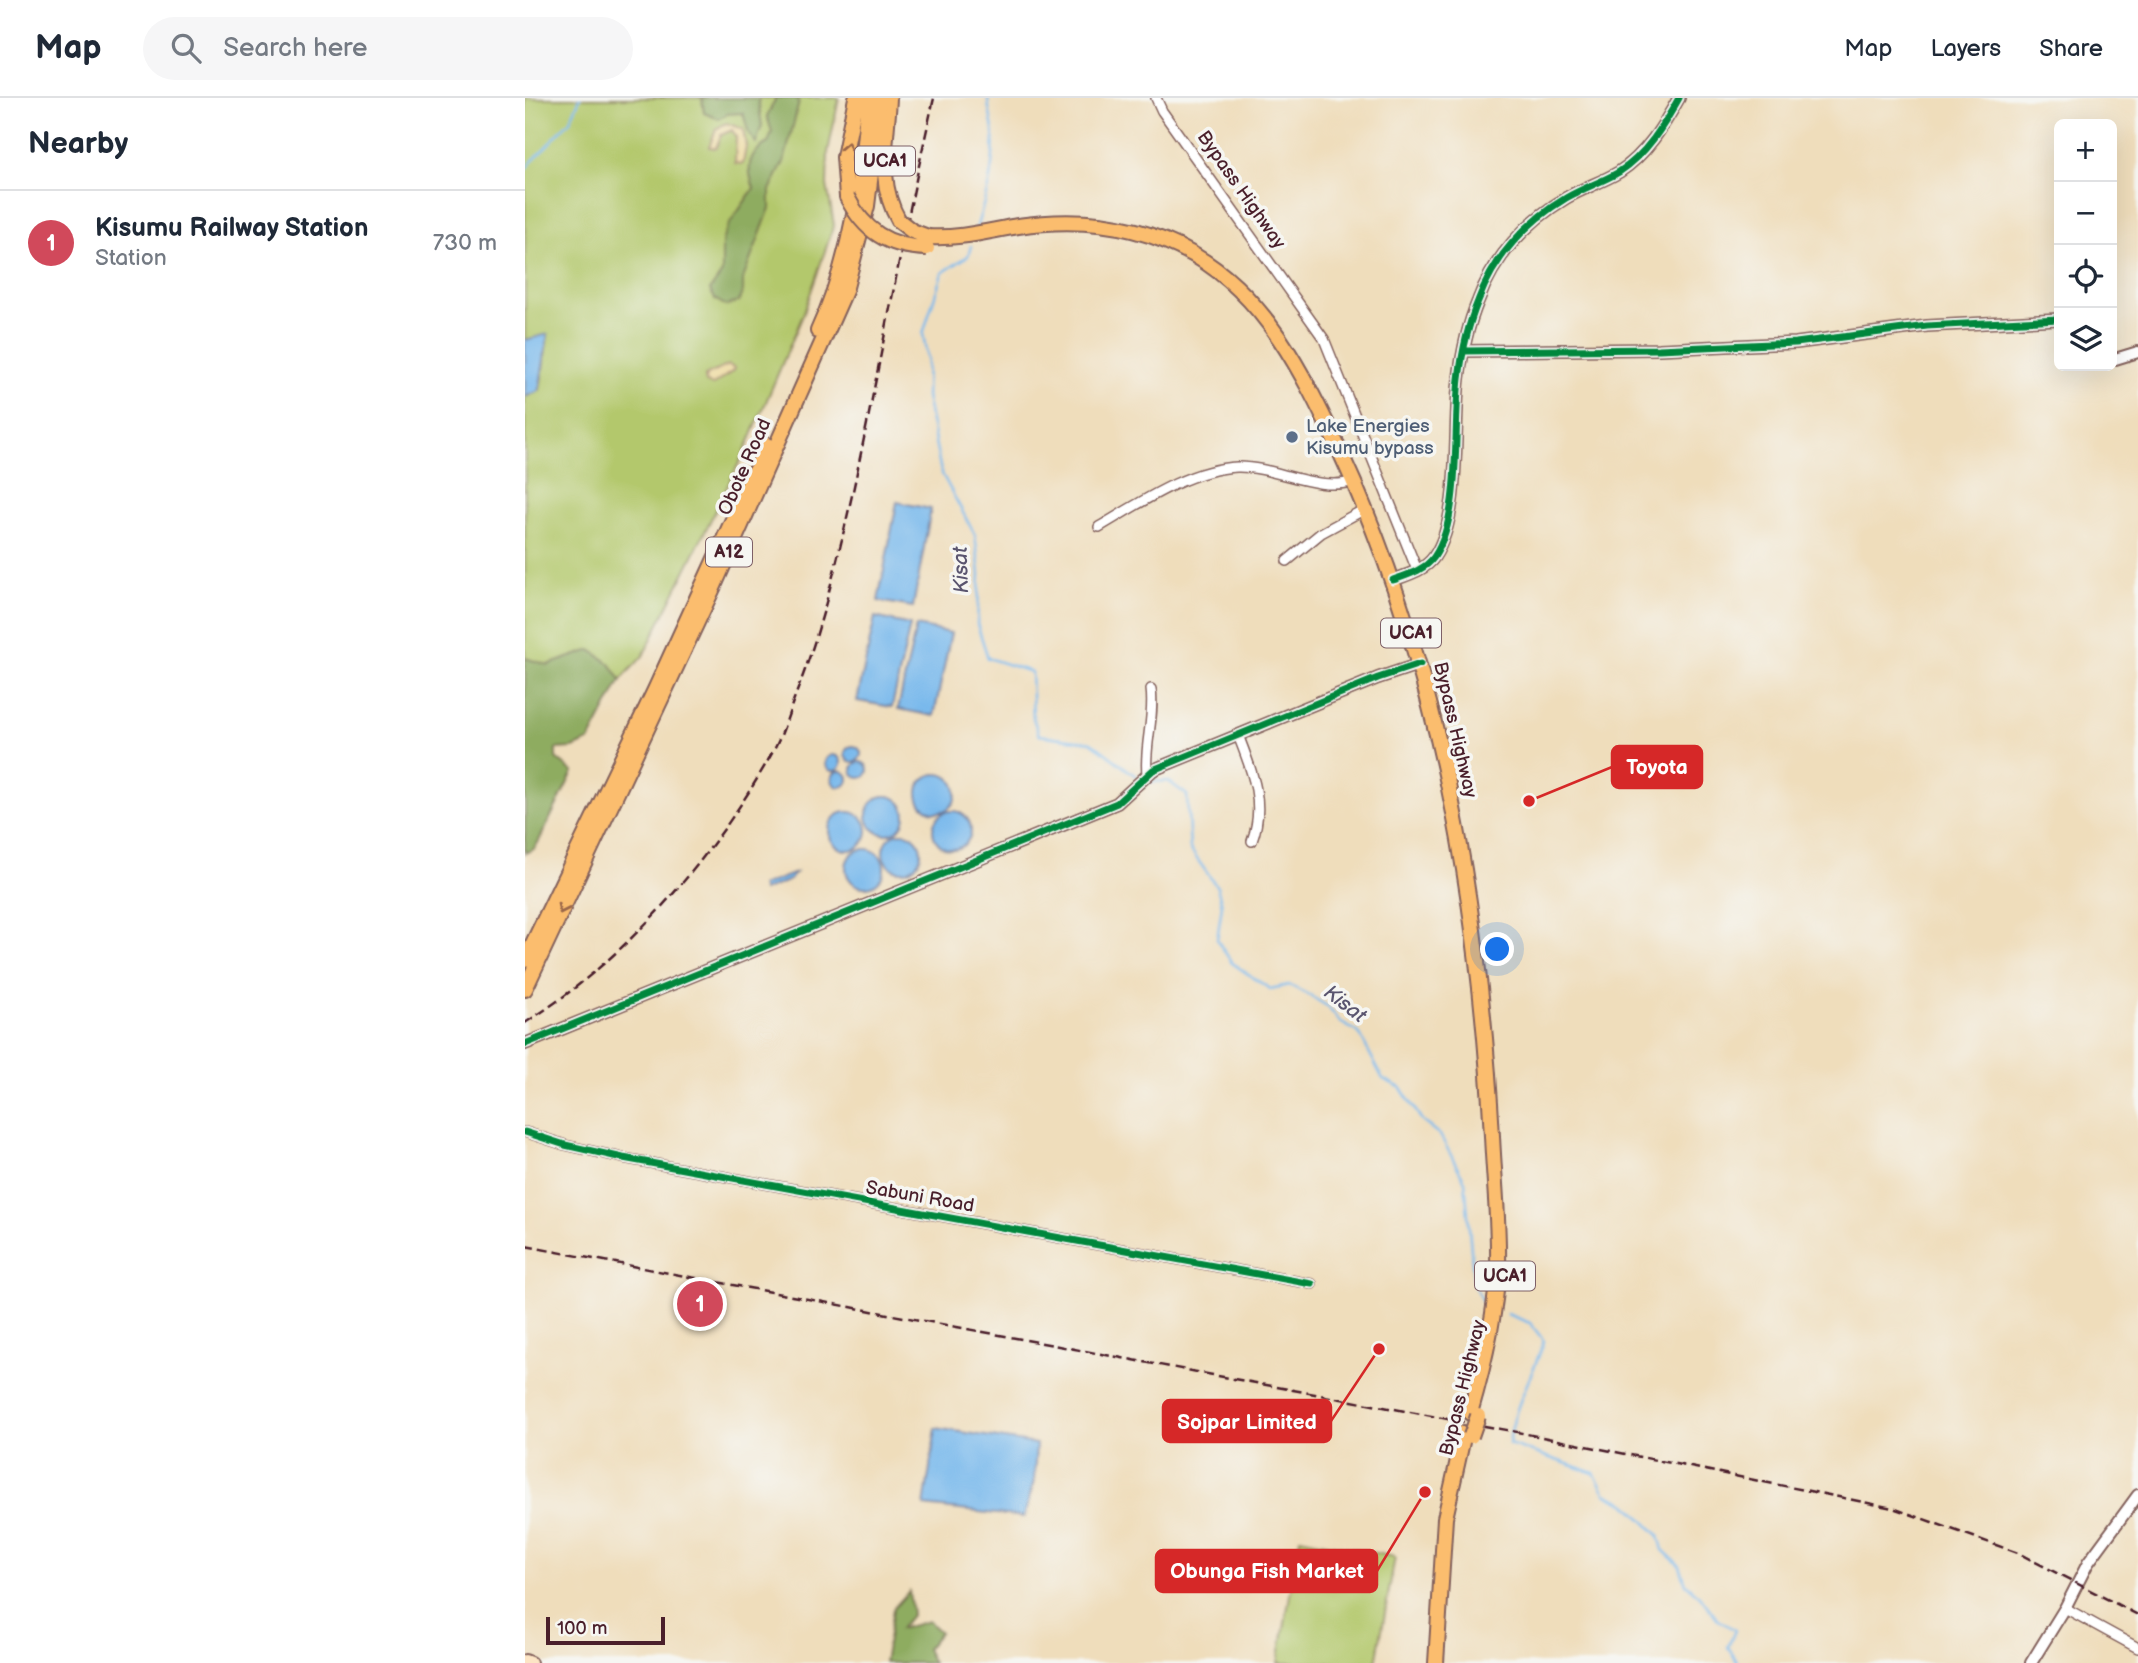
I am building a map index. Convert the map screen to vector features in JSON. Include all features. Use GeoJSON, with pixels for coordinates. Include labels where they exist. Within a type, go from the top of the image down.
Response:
{"type":"FeatureCollection","features":[{"type":"Feature","properties":{"kind":"main road","name":"UCA1"},"geometry":{"type":"LineString","coordinates":[[856,98],[844,157],[847,197],[868,228],[883,239],[912,248],[927,248],[1066,228],[1160,241]]}},
{"type":"Feature","properties":{"kind":"main road","name":"Obote Road"},"geometry":{"type":"LineString","coordinates":[[525,960],[655,690],[821,324],[853,223],[863,165],[869,98]]}},
{"type":"Feature","properties":{"kind":"main road","name":"Obote Road"},"geometry":{"type":"LineString","coordinates":[[525,989],[714,586],[845,291],[867,206],[880,98]]}},
{"type":"Feature","properties":{"kind":"main road","name":"UCA1"},"geometry":{"type":"LineString","coordinates":[[889,98],[883,176],[886,195],[899,221],[912,231],[946,238],[1051,222],[1082,222],[1129,229],[1160,241]]}},
{"type":"Feature","properties":{"kind":"main road","name":"Bypass Highway"},"geometry":{"type":"LineString","coordinates":[[1160,241],[1183,250],[1228,278],[1267,318],[1310,390],[1353,481],[1393,580],[1438,729],[1463,855],[1501,1160],[1506,1257],[1496,1345],[1467,1434],[1445,1518],[1436,1663]]}},
{"type":"Feature","properties":{"kind":"main road","name":"Bypass Highway"},"geometry":{"type":"LineString","coordinates":[[1445,1663],[1452,1535],[1467,1434]]}},
{"type":"Feature","properties":{"kind":"main road"},"geometry":{"type":"LineString","coordinates":[[525,1661],[530,1663]]}},
{"type":"Feature","properties":{"kind":"street","name":"Bypass Highway"},"geometry":{"type":"LineString","coordinates":[[1156,98],[1162,111],[1230,211],[1324,339],[1417,570]]}},
{"type":"Feature","properties":{"kind":"street"},"geometry":{"type":"LineString","coordinates":[[1393,580],[1417,570],[1435,555],[1450,505],[1459,377],[1464,351],[1478,300],[1492,271],[1513,241],[1566,198],[1619,172],[1635,159],[1652,141],[1679,98]]}},
{"type":"Feature","properties":{"kind":"street"},"geometry":{"type":"LineString","coordinates":[[1464,351],[1784,344],[1927,326],[2054,319]]}},
{"type":"Feature","properties":{"kind":"street"},"geometry":{"type":"LineString","coordinates":[[2117,358],[2138,352]]}},
{"type":"Feature","properties":{"kind":"street"},"geometry":{"type":"LineString","coordinates":[[1099,527],[1170,488],[1228,468],[1276,471],[1331,484],[1353,481]]}},
{"type":"Feature","properties":{"kind":"street"},"geometry":{"type":"LineString","coordinates":[[1287,561],[1321,533],[1365,509]]}},
{"type":"Feature","properties":{"kind":"street"},"geometry":{"type":"LineString","coordinates":[[525,1044],[1117,803],[1147,774],[1238,735],[1420,664]]}},
{"type":"Feature","properties":{"kind":"street"},"geometry":{"type":"LineString","coordinates":[[1147,774],[1146,751],[1153,715],[1151,689]]}},
{"type":"Feature","properties":{"kind":"street"},"geometry":{"type":"LineString","coordinates":[[1238,735],[1259,799],[1260,817],[1252,841]]}},
{"type":"Feature","properties":{"kind":"street","name":"Sabuni Road"},"geometry":{"type":"LineString","coordinates":[[525,1132],[565,1145],[623,1158],[1312,1284]]}},
{"type":"Feature","properties":{"kind":"street"},"geometry":{"type":"LineString","coordinates":[[2031,1663],[2065,1608],[2088,1563],[2138,1494]]}},
{"type":"Feature","properties":{"kind":"street"},"geometry":{"type":"LineString","coordinates":[[2065,1608],[2138,1648]]}},
{"type":"Feature","properties":{"kind":"green space"},"geometry":{"type":"Polygon","coordinates":[[[525,98],[839,98],[828,152],[827,185],[834,225],[803,315],[746,449],[643,656],[621,680],[610,664],[591,650],[548,665],[525,658],[525,397],[540,390],[548,335],[525,340],[525,98]]]}},
{"type":"Feature","properties":{"kind":"green space"},"geometry":{"type":"Polygon","coordinates":[[[705,98],[758,98],[762,126],[756,143],[749,134],[743,113],[727,114],[719,119],[704,113],[702,99],[705,98]]]}},
{"type":"Feature","properties":{"kind":"green space"},"geometry":{"type":"Polygon","coordinates":[[[776,98],[796,98],[799,102],[784,162],[770,190],[770,208],[743,279],[743,291],[738,302],[726,306],[715,299],[710,290],[722,273],[722,241],[728,226],[754,188],[750,174],[751,161],[756,151],[768,143],[772,132],[767,116],[776,98]]]}},
{"type":"Feature","properties":{"kind":"green space"},"geometry":{"type":"Polygon","coordinates":[[[591,650],[610,664],[621,680],[589,741],[573,748],[556,749],[556,758],[573,772],[539,841],[534,849],[525,853],[525,658],[548,665],[591,650]]]}},
{"type":"Feature","properties":{"kind":"green space"},"geometry":{"type":"Polygon","coordinates":[[[1300,1538],[1395,1557],[1376,1663],[1278,1663],[1300,1538]]]}},
{"type":"Feature","properties":{"kind":"green space"},"geometry":{"type":"Polygon","coordinates":[[[909,1591],[912,1614],[900,1629],[928,1621],[940,1632],[926,1649],[933,1663],[884,1663],[893,1609],[909,1591]]]}},
{"type":"Feature","properties":{"kind":"sand"},"geometry":{"type":"Polygon","coordinates":[[[726,123],[743,129],[746,146],[743,164],[735,163],[736,137],[732,130],[721,135],[716,148],[709,147],[716,129],[726,123]]]}},
{"type":"Feature","properties":{"kind":"sand"},"geometry":{"type":"Polygon","coordinates":[[[728,365],[734,368],[733,371],[713,385],[706,383],[705,376],[728,365]]]}},
{"type":"Feature","properties":{"kind":"water"},"geometry":{"type":"Polygon","coordinates":[[[548,334],[539,391],[525,397],[525,340],[548,334]]]}},
{"type":"Feature","properties":{"kind":"water"},"geometry":{"type":"Polygon","coordinates":[[[897,502],[931,509],[913,607],[878,601],[897,502]]]}},
{"type":"Feature","properties":{"kind":"water"},"geometry":{"type":"Polygon","coordinates":[[[875,617],[910,625],[892,707],[857,701],[875,617]]]}},
{"type":"Feature","properties":{"kind":"water"},"geometry":{"type":"Polygon","coordinates":[[[916,626],[951,633],[934,716],[898,709],[916,626]]]}},
{"type":"Feature","properties":{"kind":"water"},"geometry":{"type":"Polygon","coordinates":[[[853,746],[859,748],[859,760],[853,762],[847,760],[845,754],[847,748],[853,746]]]}},
{"type":"Feature","properties":{"kind":"water"},"geometry":{"type":"Polygon","coordinates":[[[833,755],[839,757],[839,769],[833,771],[827,769],[825,763],[827,757],[833,755]]]}},
{"type":"Feature","properties":{"kind":"water"},"geometry":{"type":"Polygon","coordinates":[[[860,762],[866,764],[866,776],[860,778],[854,776],[852,770],[854,764],[860,762]]]}},
{"type":"Feature","properties":{"kind":"water"},"geometry":{"type":"Polygon","coordinates":[[[840,771],[846,773],[846,785],[840,787],[834,785],[832,779],[834,773],[840,771]]]}},
{"type":"Feature","properties":{"kind":"water"},"geometry":{"type":"Polygon","coordinates":[[[937,774],[950,780],[956,793],[950,806],[937,812],[924,806],[918,793],[924,780],[937,774]]]}},
{"type":"Feature","properties":{"kind":"water"},"geometry":{"type":"Polygon","coordinates":[[[886,796],[899,802],[905,815],[899,828],[886,834],[873,828],[867,815],[873,802],[886,796]]]}},
{"type":"Feature","properties":{"kind":"water"},"geometry":{"type":"Polygon","coordinates":[[[952,811],[965,817],[971,830],[965,843],[952,849],[939,843],[933,830],[939,817],[952,811]]]}},
{"type":"Feature","properties":{"kind":"water"},"geometry":{"type":"Polygon","coordinates":[[[848,812],[861,818],[867,831],[861,844],[848,850],[835,844],[829,831],[835,818],[848,812]]]}},
{"type":"Feature","properties":{"kind":"water"},"geometry":{"type":"Polygon","coordinates":[[[902,833],[915,839],[921,852],[915,865],[902,871],[889,865],[883,852],[889,839],[902,833]]]}},
{"type":"Feature","properties":{"kind":"water"},"geometry":{"type":"Polygon","coordinates":[[[865,849],[878,855],[884,868],[878,881],[865,887],[852,881],[846,868],[852,855],[865,849]]]}},
{"type":"Feature","properties":{"kind":"water"},"geometry":{"type":"Polygon","coordinates":[[[795,873],[790,880],[763,891],[761,886],[795,873]]]}},
{"type":"Feature","properties":{"kind":"water"},"geometry":{"type":"Polygon","coordinates":[[[936,1428],[1036,1444],[1034,1481],[1024,1517],[924,1506],[936,1428]]]}},
{"type":"Feature","properties":{"kind":"waterway","name":"Kisat"},"geometry":{"type":"LineString","coordinates":[[525,169],[570,121],[580,98]]}},
{"type":"Feature","properties":{"kind":"waterway","name":"Kisat"},"geometry":{"type":"LineString","coordinates":[[976,229],[992,169],[994,144],[988,98]]}},
{"type":"Feature","properties":{"kind":"waterway","name":"Kisat"},"geometry":{"type":"LineString","coordinates":[[971,246],[968,256],[942,273],[923,334],[927,358],[926,396],[941,472],[975,535],[980,574],[977,624],[988,658],[1031,672],[1033,718],[1039,735],[1091,742],[1136,776]]}},
{"type":"Feature","properties":{"kind":"waterway","name":"Kisat"},"geometry":{"type":"LineString","coordinates":[[1149,782],[1168,781],[1187,795],[1190,849],[1217,887],[1222,905],[1217,940],[1232,963],[1270,989],[1289,985],[1327,1006],[1340,1022],[1359,1033],[1383,1079],[1401,1088],[1423,1122],[1440,1135],[1465,1181],[1474,1285],[1484,1305],[1488,1307]]}},
{"type":"Feature","properties":{"kind":"waterway"},"geometry":{"type":"LineString","coordinates":[[1507,1314],[1530,1323],[1544,1341],[1519,1404],[1509,1444],[1594,1473],[1606,1494],[1627,1504],[1659,1536],[1663,1550],[1680,1566],[1686,1584],[1700,1596],[1717,1619],[1735,1630],[1728,1647],[1738,1663]]}},
{"type":"Feature","properties":{"kind":"railway"},"geometry":{"type":"LineString","coordinates":[[525,1023],[563,997],[599,967],[667,901],[725,827],[778,742],[812,648],[841,544],[934,98]]}},
{"type":"Feature","properties":{"kind":"railway"},"geometry":{"type":"LineString","coordinates":[[525,1246],[1517,1432],[1893,1508],[2018,1553],[2138,1615]]}},
{"type":"Feature","properties":{"kind":"cycle path"},"geometry":{"type":"LineString","coordinates":[[1393,580],[1426,565],[1434,557],[1443,540],[1453,496],[1457,399],[1462,359],[1474,310],[1493,270],[1513,242],[1538,218],[1566,198],[1619,172],[1638,157],[1661,129],[1679,98]]}},
{"type":"Feature","properties":{"kind":"cycle path"},"geometry":{"type":"LineString","coordinates":[[1464,351],[1659,349],[1796,343],[1927,326],[2054,319]]}},
{"type":"Feature","properties":{"kind":"cycle path"},"geometry":{"type":"LineString","coordinates":[[525,1044],[1117,803],[1153,770],[1378,678],[1420,664]]}},
{"type":"Feature","properties":{"kind":"cycle path"},"geometry":{"type":"LineString","coordinates":[[525,1132],[565,1145],[623,1158],[1312,1284]]}},
{"type":"Feature","properties":{"kind":"place","name":"Lake Energies Kisumu bypass"},"geometry":{"type":"Point","coordinates":[1292,437]}},
{"type":"Feature","properties":{"kind":"place","name":"Toyota"},"geometry":{"type":"Point","coordinates":[1529,801]}},
{"type":"Feature","properties":{"kind":"place","name":"Kisumu Railway Station"},"geometry":{"type":"Point","coordinates":[700,1304]}},
{"type":"Feature","properties":{"kind":"place","name":"Sojpar Limited"},"geometry":{"type":"Point","coordinates":[1379,1349]}},
{"type":"Feature","properties":{"kind":"place","name":"Obunga Fish Market"},"geometry":{"type":"Point","coordinates":[1425,1492]}}]}
